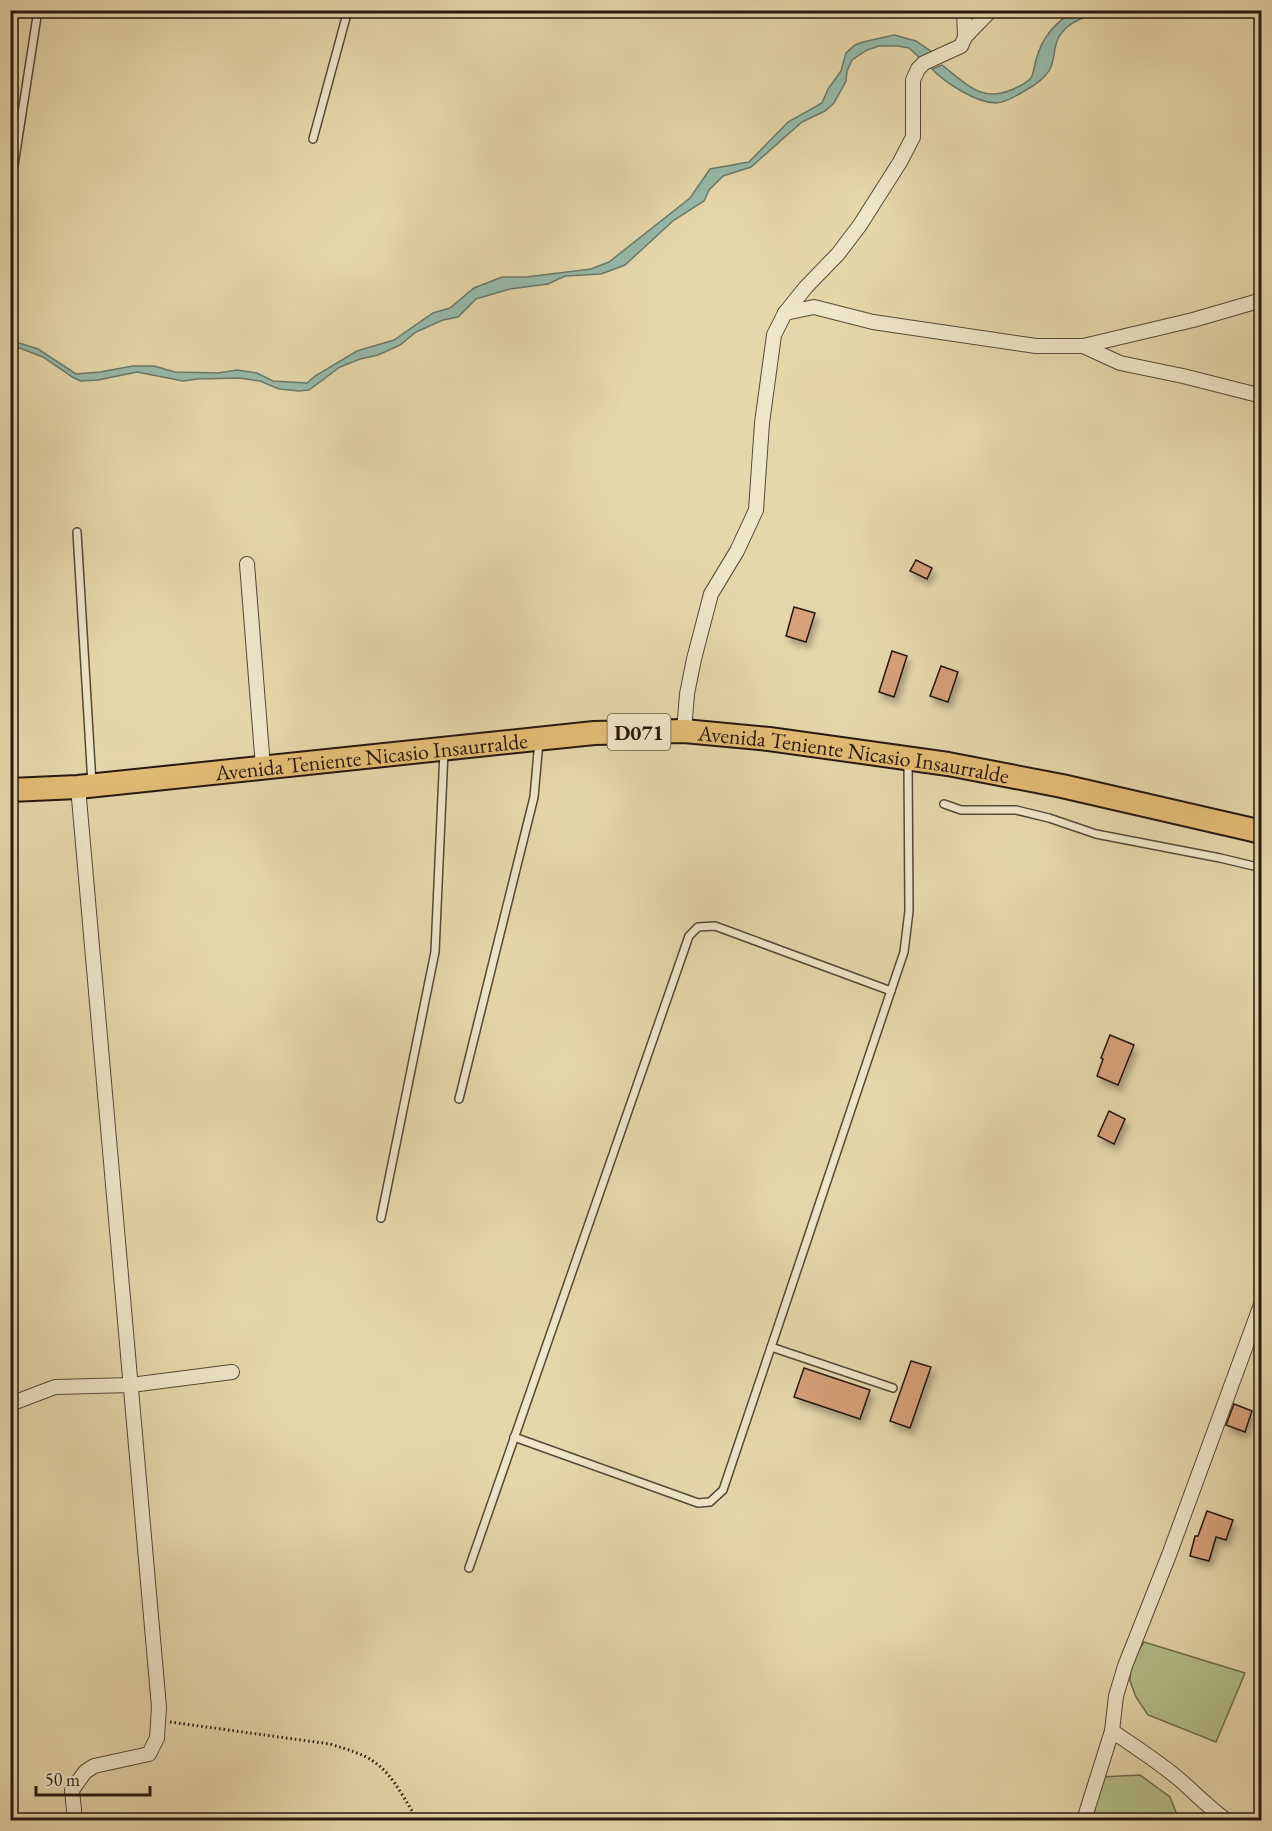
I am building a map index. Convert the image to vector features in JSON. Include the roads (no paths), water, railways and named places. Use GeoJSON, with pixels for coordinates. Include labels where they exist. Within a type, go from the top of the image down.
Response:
{"type":"FeatureCollection","features":[{"type":"Feature","properties":{"kind":"main road","name":"Avenida Teniente Nicasio Insaurralde"},"geometry":{"type":"LineString","coordinates":[[10,790],[85,786],[594,733],[684,731],[769,739],[948,764],[1062,786],[1262,832]]}},
{"type":"Feature","properties":{"kind":"street"},"geometry":{"type":"LineString","coordinates":[[964,10],[965,37]]}},
{"type":"Feature","properties":{"kind":"street"},"geometry":{"type":"LineString","coordinates":[[684,731],[687,694],[711,594],[737,551],[756,510],[766,382],[774,335],[785,313],[838,254],[860,225],[900,162],[913,137],[913,80],[918,69],[930,60],[961,46],[965,37],[991,10]]}},
{"type":"Feature","properties":{"kind":"street"},"geometry":{"type":"LineString","coordinates":[[785,313],[814,307],[873,322],[1036,346],[1083,346],[1193,320],[1262,300]]}},
{"type":"Feature","properties":{"kind":"street"},"geometry":{"type":"LineString","coordinates":[[1083,346],[1120,363],[1262,396]]}},
{"type":"Feature","properties":{"kind":"street"},"geometry":{"type":"LineString","coordinates":[[247,564],[263,767]]}},
{"type":"Feature","properties":{"kind":"street"},"geometry":{"type":"LineString","coordinates":[[75,1821],[72,1790],[85,1772],[94,1766],[149,1754],[157,1738],[159,1707],[131,1385],[85,786]]}},
{"type":"Feature","properties":{"kind":"street"},"geometry":{"type":"LineString","coordinates":[[1084,1821],[1112,1731],[1116,1696],[1125,1666],[1169,1555],[1262,1302]]}},
{"type":"Feature","properties":{"kind":"street"},"geometry":{"type":"LineString","coordinates":[[10,1404],[55,1388],[131,1385],[232,1372]]}},
{"type":"Feature","properties":{"kind":"street"},"geometry":{"type":"LineString","coordinates":[[1112,1731],[1157,1762],[1209,1809],[1226,1821]]}},
{"type":"Feature","properties":{"kind":"lane"},"geometry":{"type":"LineString","coordinates":[[10,191],[38,10]]}},
{"type":"Feature","properties":{"kind":"lane"},"geometry":{"type":"LineString","coordinates":[[313,139],[348,10]]}},
{"type":"Feature","properties":{"kind":"lane"},"geometry":{"type":"LineString","coordinates":[[77,532],[85,786]]}},
{"type":"Feature","properties":{"kind":"lane"},"geometry":{"type":"LineString","coordinates":[[459,1099],[534,797],[539,738]]}},
{"type":"Feature","properties":{"kind":"lane"},"geometry":{"type":"LineString","coordinates":[[381,1218],[435,952],[445,748]]}},
{"type":"Feature","properties":{"kind":"lane"},"geometry":{"type":"LineString","coordinates":[[514,1437],[698,1503],[710,1502],[723,1490],[904,952],[909,911],[908,758]]}},
{"type":"Feature","properties":{"kind":"lane"},"geometry":{"type":"LineString","coordinates":[[944,804],[969,811],[1016,810],[1049,818],[1096,834],[1262,868]]}},
{"type":"Feature","properties":{"kind":"lane"},"geometry":{"type":"LineString","coordinates":[[469,1568],[689,936],[698,927],[715,926],[891,991]]}},
{"type":"Feature","properties":{"kind":"lane"},"geometry":{"type":"LineString","coordinates":[[771,1347],[892,1388]]}}]}
